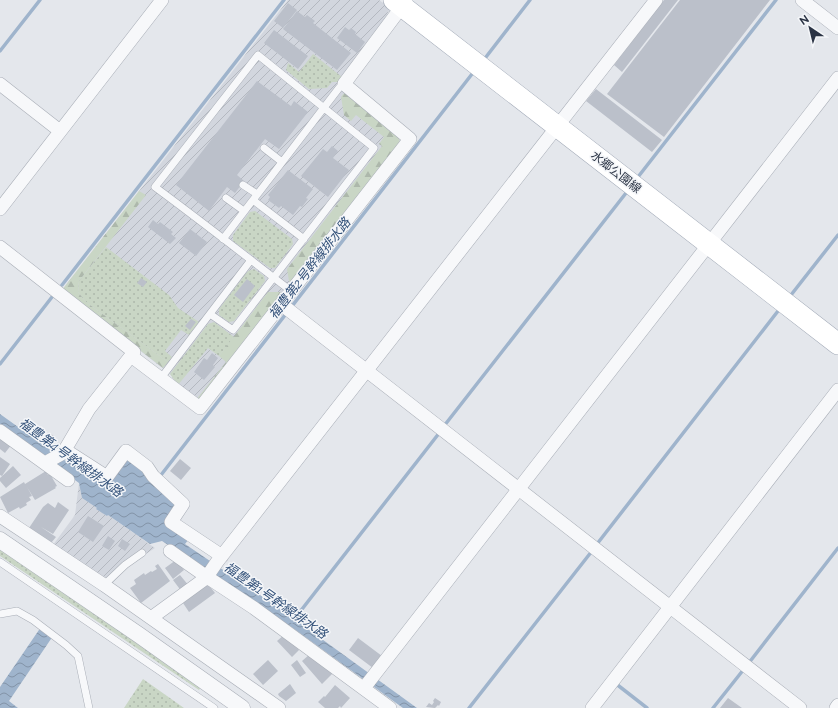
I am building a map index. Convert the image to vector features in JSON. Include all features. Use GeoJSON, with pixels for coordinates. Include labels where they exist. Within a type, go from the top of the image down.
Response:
{"type":"FeatureCollection","features":[{"type":"Feature","properties":{"kind":"main road","name":"水郷公園線"},"geometry":{"type":"LineString","coordinates":[[401,2],[838,344]]}},
{"type":"Feature","properties":{"kind":"street"},"geometry":{"type":"LineString","coordinates":[[0,209],[162,0]]}},
{"type":"Feature","properties":{"kind":"street"},"geometry":{"type":"LineString","coordinates":[[151,618],[208,575],[366,370],[656,0]]}},
{"type":"Feature","properties":{"kind":"street"},"geometry":{"type":"LineString","coordinates":[[802,0],[838,28]]}},
{"type":"Feature","properties":{"kind":"street"},"geometry":{"type":"LineString","coordinates":[[131,356],[200,408],[286,307],[291,291],[410,138],[344,84],[401,2]]}},
{"type":"Feature","properties":{"kind":"street"},"geometry":{"type":"LineString","coordinates":[[364,687],[708,243],[838,78]]}},
{"type":"Feature","properties":{"kind":"street"},"geometry":{"type":"LineString","coordinates":[[0,84],[60,131]]}},
{"type":"Feature","properties":{"kind":"street"},"geometry":{"type":"LineString","coordinates":[[0,248],[134,352],[90,409],[64,452],[46,463]]}},
{"type":"Feature","properties":{"kind":"street"},"geometry":{"type":"LineString","coordinates":[[286,307],[800,708]]}},
{"type":"Feature","properties":{"kind":"street"},"geometry":{"type":"LineString","coordinates":[[592,708],[838,390]]}},
{"type":"Feature","properties":{"kind":"street"},"geometry":{"type":"LineString","coordinates":[[0,431],[68,480]]}},
{"type":"Feature","properties":{"kind":"street"},"geometry":{"type":"LineString","coordinates":[[64,452],[107,477],[126,451],[147,467],[153,476],[183,504],[171,522],[219,559]]}},
{"type":"Feature","properties":{"kind":"street"},"geometry":{"type":"LineString","coordinates":[[0,516],[104,585],[279,708]]}},
{"type":"Feature","properties":{"kind":"street"},"geometry":{"type":"LineString","coordinates":[[0,540],[139,635],[242,708]]}},
{"type":"Feature","properties":{"kind":"street"},"geometry":{"type":"LineString","coordinates":[[170,551],[208,575],[364,687],[390,708]]}},
{"type":"Feature","properties":{"kind":"lane"},"geometry":{"type":"LineString","coordinates":[[210,314],[233,330],[274,278],[374,148],[258,55],[155,187],[251,260],[274,278],[291,291]]}},
{"type":"Feature","properties":{"kind":"lane"},"geometry":{"type":"LineString","coordinates":[[223,239],[339,88],[344,84]]}},
{"type":"Feature","properties":{"kind":"lane"},"geometry":{"type":"LineString","coordinates":[[264,148],[282,162]]}},
{"type":"Feature","properties":{"kind":"lane"},"geometry":{"type":"LineString","coordinates":[[243,185],[304,239]]}},
{"type":"Feature","properties":{"kind":"lane"},"geometry":{"type":"LineString","coordinates":[[226,198],[244,211]]}},
{"type":"Feature","properties":{"kind":"lane"},"geometry":{"type":"LineString","coordinates":[[160,378],[251,260]]}},
{"type":"Feature","properties":{"kind":"lane"},"geometry":{"type":"LineString","coordinates":[[104,585],[125,564],[142,553]]}},
{"type":"Feature","properties":{"kind":"lane"},"geometry":{"type":"LineString","coordinates":[[0,562],[214,708]]}},
{"type":"Feature","properties":{"kind":"lane"},"geometry":{"type":"LineString","coordinates":[[0,614],[17,612],[33,620],[78,656],[89,708]]}},
{"type":"Feature","properties":{"kind":"shaded area"},"geometry":{"type":"Polygon","coordinates":[[[288,0],[379,0],[390,8],[382,25],[338,82],[344,93],[398,135],[400,143],[201,399],[196,400],[177,384],[170,374],[62,290],[288,0]]]}},
{"type":"Feature","properties":{"kind":"shaded area"},"geometry":{"type":"Polygon","coordinates":[[[79,483],[82,498],[155,548],[129,565],[111,585],[53,545],[75,515],[79,483]]]}},
{"type":"Feature","properties":{"kind":"green space"},"geometry":{"type":"Polygon","coordinates":[[[313,54],[342,77],[338,82],[332,82],[327,88],[309,89],[286,70],[288,63],[299,72],[313,54]]]}},
{"type":"Feature","properties":{"kind":"green space"},"geometry":{"type":"Polygon","coordinates":[[[344,93],[398,135],[400,143],[291,284],[287,269],[382,146],[379,144],[384,137],[356,115],[351,121],[344,115],[341,97],[344,93]]]}},
{"type":"Feature","properties":{"kind":"green space"},"geometry":{"type":"Polygon","coordinates":[[[139,191],[146,195],[79,281],[78,292],[86,302],[168,362],[163,368],[62,290],[139,191]]]}},
{"type":"Feature","properties":{"kind":"green space"},"geometry":{"type":"Polygon","coordinates":[[[255,211],[292,239],[293,244],[275,268],[270,268],[233,241],[233,235],[250,212],[255,211]]]}},
{"type":"Feature","properties":{"kind":"green space"},"geometry":{"type":"Polygon","coordinates":[[[106,247],[169,295],[178,308],[199,322],[189,335],[181,330],[165,351],[172,357],[168,362],[86,302],[78,292],[79,281],[106,247]]]}},
{"type":"Feature","properties":{"kind":"green space"},"geometry":{"type":"Polygon","coordinates":[[[254,269],[264,276],[265,281],[234,321],[229,322],[219,315],[219,309],[248,271],[254,269]]]}},
{"type":"Feature","properties":{"kind":"green space"},"geometry":{"type":"Polygon","coordinates":[[[268,292],[280,292],[283,294],[201,399],[196,400],[226,362],[219,356],[268,292]]]}},
{"type":"Feature","properties":{"kind":"green space"},"geometry":{"type":"Polygon","coordinates":[[[214,322],[234,337],[219,356],[208,348],[178,385],[170,374],[208,324],[214,322]]]}},
{"type":"Feature","properties":{"kind":"green space"},"geometry":{"type":"Polygon","coordinates":[[[0,547],[202,685],[199,690],[0,556],[0,547]]]}},
{"type":"Feature","properties":{"kind":"green space"},"geometry":{"type":"Polygon","coordinates":[[[143,679],[184,708],[124,708],[143,679]]]}},
{"type":"Feature","properties":{"kind":"water","name":"福豊第4号幹線排水路"},"geometry":{"type":"Polygon","coordinates":[[[0,414],[67,462],[71,457],[109,481],[127,455],[179,505],[167,524],[189,539],[185,544],[279,608],[417,708],[403,708],[290,626],[181,551],[179,552],[162,541],[150,544],[108,515],[107,516],[96,509],[97,508],[82,498],[79,483],[0,426],[0,414]]]}},
{"type":"Feature","properties":{"kind":"water"},"geometry":{"type":"Polygon","coordinates":[[[43,624],[55,633],[9,701],[18,708],[0,708],[0,687],[43,624]]]}},
{"type":"Feature","properties":{"kind":"building"},"geometry":{"type":"Polygon","coordinates":[[[664,0],[678,0],[622,72],[614,65],[664,0]]]}},
{"type":"Feature","properties":{"kind":"building"},"geometry":{"type":"Polygon","coordinates":[[[680,0],[770,0],[664,137],[607,94],[680,0]]]}},
{"type":"Feature","properties":{"kind":"building"},"geometry":{"type":"Polygon","coordinates":[[[288,3],[297,10],[283,28],[274,21],[288,3]]]}},
{"type":"Feature","properties":{"kind":"building"},"geometry":{"type":"Polygon","coordinates":[[[297,11],[305,17],[307,15],[315,21],[313,23],[351,53],[337,70],[283,29],[297,11]]]}},
{"type":"Feature","properties":{"kind":"building"},"geometry":{"type":"Polygon","coordinates":[[[345,27],[349,30],[351,28],[356,32],[355,34],[365,42],[357,53],[337,38],[345,27]]]}},
{"type":"Feature","properties":{"kind":"building"},"geometry":{"type":"Polygon","coordinates":[[[274,30],[308,56],[298,69],[264,43],[274,30]]]}},
{"type":"Feature","properties":{"kind":"building"},"geometry":{"type":"Polygon","coordinates":[[[257,81],[291,106],[294,101],[308,112],[279,149],[265,139],[237,175],[244,181],[235,193],[227,187],[209,211],[176,185],[257,81]]]}},
{"type":"Feature","properties":{"kind":"building"},"geometry":{"type":"Polygon","coordinates":[[[596,89],[662,140],[652,152],[586,101],[596,89]]]}},
{"type":"Feature","properties":{"kind":"building"},"geometry":{"type":"Polygon","coordinates":[[[332,146],[338,151],[333,158],[349,170],[328,197],[301,176],[323,149],[327,152],[332,146]]]}},
{"type":"Feature","properties":{"kind":"building"},"geometry":{"type":"Polygon","coordinates":[[[288,170],[313,189],[306,198],[308,199],[302,207],[300,206],[293,215],[281,206],[279,208],[268,200],[270,197],[268,195],[288,170]]]}},
{"type":"Feature","properties":{"kind":"building"},"geometry":{"type":"Polygon","coordinates":[[[153,220],[158,224],[160,222],[173,232],[171,234],[176,238],[170,244],[148,227],[153,220]]]}},
{"type":"Feature","properties":{"kind":"building"},"geometry":{"type":"Polygon","coordinates":[[[190,229],[207,242],[196,256],[179,243],[190,229]]]}},
{"type":"Feature","properties":{"kind":"building"},"geometry":{"type":"Polygon","coordinates":[[[141,278],[147,282],[143,287],[137,283],[141,278]]]}},
{"type":"Feature","properties":{"kind":"building"},"geometry":{"type":"Polygon","coordinates":[[[247,279],[255,286],[243,302],[234,295],[247,279]]]}},
{"type":"Feature","properties":{"kind":"building"},"geometry":{"type":"Polygon","coordinates":[[[191,319],[196,322],[190,330],[185,326],[191,319]]]}},
{"type":"Feature","properties":{"kind":"building"},"geometry":{"type":"Polygon","coordinates":[[[212,353],[218,358],[213,365],[215,367],[204,380],[194,372],[204,358],[207,360],[212,353]]]}},
{"type":"Feature","properties":{"kind":"building"},"geometry":{"type":"Polygon","coordinates":[[[51,434],[54,436],[50,442],[47,440],[51,434]]]}},
{"type":"Feature","properties":{"kind":"building"},"geometry":{"type":"Polygon","coordinates":[[[0,435],[12,444],[5,453],[0,449],[0,435]]]}},
{"type":"Feature","properties":{"kind":"building"},"geometry":{"type":"Polygon","coordinates":[[[0,457],[10,464],[2,476],[0,475],[0,457]]]}},
{"type":"Feature","properties":{"kind":"building"},"geometry":{"type":"Polygon","coordinates":[[[180,459],[191,468],[181,480],[170,471],[180,459]]]}},
{"type":"Feature","properties":{"kind":"building"},"geometry":{"type":"Polygon","coordinates":[[[13,466],[21,475],[6,488],[0,481],[0,478],[13,466]]]}},
{"type":"Feature","properties":{"kind":"building"},"geometry":{"type":"Polygon","coordinates":[[[46,471],[48,475],[50,474],[57,486],[55,487],[56,488],[35,500],[27,487],[32,496],[29,497],[31,500],[26,503],[27,505],[20,509],[19,507],[8,513],[0,497],[24,482],[25,484],[46,471]]]}},
{"type":"Feature","properties":{"kind":"building"},"geometry":{"type":"Polygon","coordinates":[[[58,502],[69,510],[53,534],[41,527],[56,537],[51,543],[29,528],[43,507],[48,503],[55,508],[58,502]]]}},
{"type":"Feature","properties":{"kind":"building"},"geometry":{"type":"Polygon","coordinates":[[[88,516],[104,526],[93,542],[78,532],[88,516]]]}},
{"type":"Feature","properties":{"kind":"building"},"geometry":{"type":"Polygon","coordinates":[[[108,536],[115,541],[109,550],[102,546],[108,536]]]}},
{"type":"Feature","properties":{"kind":"building"},"geometry":{"type":"Polygon","coordinates":[[[122,539],[130,544],[125,551],[118,546],[122,539]]]}},
{"type":"Feature","properties":{"kind":"building"},"geometry":{"type":"Polygon","coordinates":[[[176,560],[184,570],[173,579],[165,568],[176,560]]]}},
{"type":"Feature","properties":{"kind":"building"},"geometry":{"type":"Polygon","coordinates":[[[158,564],[170,581],[141,603],[130,588],[136,584],[134,580],[144,573],[145,575],[157,569],[155,566],[158,564]]]}},
{"type":"Feature","properties":{"kind":"building"},"geometry":{"type":"Polygon","coordinates":[[[180,575],[189,586],[182,592],[173,580],[180,575]]]}},
{"type":"Feature","properties":{"kind":"building"},"geometry":{"type":"Polygon","coordinates":[[[208,584],[215,593],[189,612],[183,603],[208,584]]]}},
{"type":"Feature","properties":{"kind":"building"},"geometry":{"type":"Polygon","coordinates":[[[285,634],[299,650],[292,657],[277,641],[285,634]]]}},
{"type":"Feature","properties":{"kind":"building"},"geometry":{"type":"Polygon","coordinates":[[[358,638],[382,656],[373,668],[349,650],[358,638]]]}},
{"type":"Feature","properties":{"kind":"building"},"geometry":{"type":"Polygon","coordinates":[[[310,654],[333,673],[322,684],[302,661],[310,654]]]}},
{"type":"Feature","properties":{"kind":"building"},"geometry":{"type":"Polygon","coordinates":[[[268,660],[278,671],[263,685],[253,674],[268,660]]]}},
{"type":"Feature","properties":{"kind":"building"},"geometry":{"type":"Polygon","coordinates":[[[297,660],[306,673],[300,677],[291,665],[297,660]]]}},
{"type":"Feature","properties":{"kind":"building"},"geometry":{"type":"Polygon","coordinates":[[[290,684],[296,693],[286,701],[278,694],[290,684]]]}},
{"type":"Feature","properties":{"kind":"building"},"geometry":{"type":"Polygon","coordinates":[[[335,685],[350,698],[341,708],[340,706],[338,708],[325,708],[318,702],[324,696],[325,697],[335,685]]]}},
{"type":"Feature","properties":{"kind":"building"},"geometry":{"type":"Polygon","coordinates":[[[435,698],[441,702],[439,706],[438,705],[435,708],[426,707],[429,703],[432,705],[435,698]]]}},
{"type":"Feature","properties":{"kind":"building"},"geometry":{"type":"Polygon","coordinates":[[[728,698],[742,708],[720,708],[728,698]]]}},
{"type":"Feature","properties":{"kind":"waterway"},"geometry":{"type":"LineString","coordinates":[[0,51],[40,0]]}},
{"type":"Feature","properties":{"kind":"waterway"},"geometry":{"type":"LineString","coordinates":[[62,285],[284,0]]}},
{"type":"Feature","properties":{"kind":"waterway","name":"福豊第2号幹線排水路"},"geometry":{"type":"LineString","coordinates":[[486,57],[530,0]]}},
{"type":"Feature","properties":{"kind":"waterway"},"geometry":{"type":"LineString","coordinates":[[638,177],[776,0]]}},
{"type":"Feature","properties":{"kind":"waterway","name":"福豊第2号幹線排水路"},"geometry":{"type":"LineString","coordinates":[[161,475],[472,74]]}},
{"type":"Feature","properties":{"kind":"waterway"},"geometry":{"type":"LineString","coordinates":[[444,426],[626,193]]}},
{"type":"Feature","properties":{"kind":"waterway"},"geometry":{"type":"LineString","coordinates":[[791,295],[838,235]]}},
{"type":"Feature","properties":{"kind":"waterway"},"geometry":{"type":"LineString","coordinates":[[0,364],[52,297]]}},
{"type":"Feature","properties":{"kind":"waterway"},"geometry":{"type":"LineString","coordinates":[[597,544],[778,311]]}},
{"type":"Feature","properties":{"kind":"waterway","name":"福豊第1号幹線排水路"},"geometry":{"type":"LineString","coordinates":[[292,622],[440,432]]}},
{"type":"Feature","properties":{"kind":"waterway"},"geometry":{"type":"LineString","coordinates":[[748,664],[838,548]]}},
{"type":"Feature","properties":{"kind":"waterway"},"geometry":{"type":"LineString","coordinates":[[469,708],[592,551]]}},
{"type":"Feature","properties":{"kind":"waterway"},"geometry":{"type":"LineString","coordinates":[[713,708],[744,669]]}},
{"type":"Feature","properties":{"kind":"waterway"},"geometry":{"type":"LineString","coordinates":[[615,683],[647,708]]}}]}
